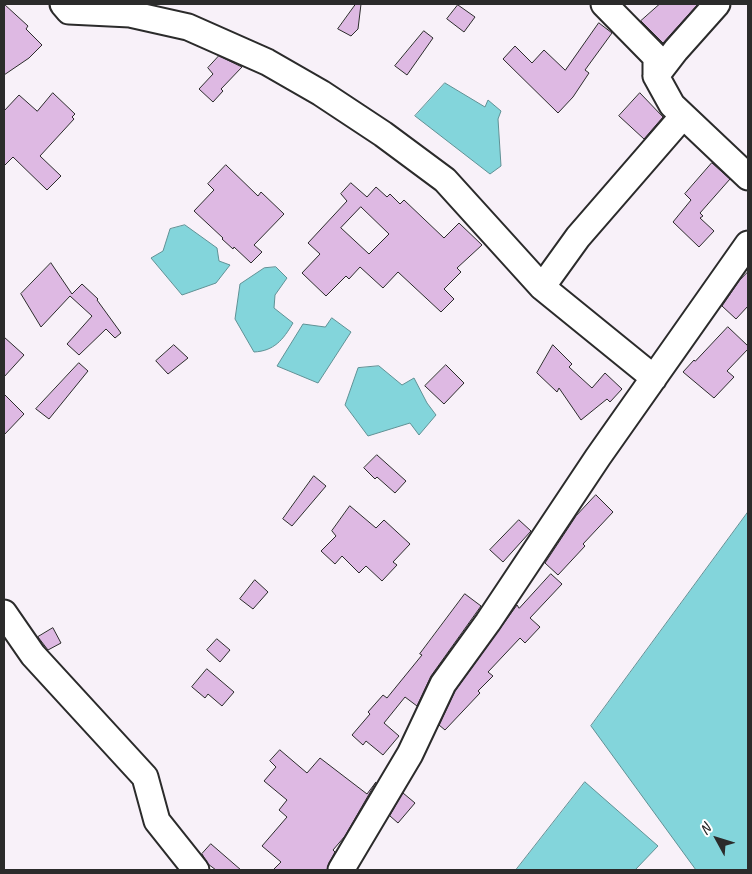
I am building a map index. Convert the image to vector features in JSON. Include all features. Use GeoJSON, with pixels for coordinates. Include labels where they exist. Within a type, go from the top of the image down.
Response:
{"type":"FeatureCollection","features":[{"type":"Feature","properties":{"kind":"street"},"geometry":{"type":"LineString","coordinates":[[63,4],[69,11],[130,14],[188,27],[267,62],[321,93],[383,134],[445,180],[542,288],[654,378]]}},
{"type":"Feature","properties":{"kind":"street"},"geometry":{"type":"LineString","coordinates":[[604,4],[656,57],[656,76],[672,105],[748,177]]}},
{"type":"Feature","properties":{"kind":"street"},"geometry":{"type":"LineString","coordinates":[[656,76],[676,50],[717,4]]}},
{"type":"Feature","properties":{"kind":"street"},"geometry":{"type":"LineString","coordinates":[[542,288],[578,237],[684,116]]}},
{"type":"Feature","properties":{"kind":"street"},"geometry":{"type":"LineString","coordinates":[[341,870],[410,754],[443,684],[488,622],[598,457],[748,244]]}},
{"type":"Feature","properties":{"kind":"street"},"geometry":{"type":"LineString","coordinates":[[4,613],[33,655],[145,776],[157,820],[196,870]]}},
{"type":"Feature","properties":{"kind":"water"},"geometry":{"type":"Polygon","coordinates":[[[445,83],[485,107],[488,100],[501,111],[498,119],[501,166],[490,174],[415,116],[445,83]]]}},
{"type":"Feature","properties":{"kind":"water"},"geometry":{"type":"Polygon","coordinates":[[[185,225],[217,248],[219,261],[230,265],[216,283],[182,295],[151,258],[163,251],[170,229],[185,225]]]}},
{"type":"Feature","properties":{"kind":"water"},"geometry":{"type":"Polygon","coordinates":[[[276,267],[287,278],[275,295],[274,308],[293,323],[286,335],[277,344],[254,352],[235,319],[240,284],[264,268],[276,267]]]}},
{"type":"Feature","properties":{"kind":"water"},"geometry":{"type":"Polygon","coordinates":[[[332,318],[351,332],[318,383],[277,366],[303,324],[325,327],[332,318]]]}},
{"type":"Feature","properties":{"kind":"water"},"geometry":{"type":"Polygon","coordinates":[[[379,366],[402,385],[414,378],[427,403],[436,415],[419,435],[410,423],[368,436],[345,405],[358,368],[379,366]]]}},
{"type":"Feature","properties":{"kind":"water"},"geometry":{"type":"Polygon","coordinates":[[[748,512],[748,870],[696,870],[591,726],[748,512]]]}},
{"type":"Feature","properties":{"kind":"water"},"geometry":{"type":"Polygon","coordinates":[[[585,782],[658,846],[635,870],[516,870],[585,782]]]}},
{"type":"Feature","properties":{"kind":"building"},"geometry":{"type":"Polygon","coordinates":[[[4,4],[28,26],[26,29],[42,45],[29,58],[4,75],[4,4]]]}},
{"type":"Feature","properties":{"kind":"building"},"geometry":{"type":"Polygon","coordinates":[[[356,4],[361,4],[358,29],[351,36],[338,29],[356,4]]]}},
{"type":"Feature","properties":{"kind":"building"},"geometry":{"type":"Polygon","coordinates":[[[660,4],[698,4],[663,43],[641,21],[660,4]]]}},
{"type":"Feature","properties":{"kind":"building"},"geometry":{"type":"Polygon","coordinates":[[[458,5],[475,17],[464,32],[447,19],[458,5]]]}},
{"type":"Feature","properties":{"kind":"building"},"geometry":{"type":"Polygon","coordinates":[[[599,23],[612,33],[585,70],[589,73],[573,97],[558,113],[503,59],[515,46],[532,63],[544,50],[565,70],[599,23]]]}},
{"type":"Feature","properties":{"kind":"building"},"geometry":{"type":"Polygon","coordinates":[[[424,31],[433,38],[407,75],[395,66],[424,31]]]}},
{"type":"Feature","properties":{"kind":"building"},"geometry":{"type":"Polygon","coordinates":[[[219,56],[242,67],[221,89],[223,91],[213,102],[199,89],[213,74],[208,68],[219,56]]]}},
{"type":"Feature","properties":{"kind":"building"},"geometry":{"type":"Polygon","coordinates":[[[53,93],[75,114],[72,117],[74,119],[40,156],[61,176],[47,190],[13,157],[4,166],[4,111],[19,95],[37,111],[53,93]]]}},
{"type":"Feature","properties":{"kind":"building"},"geometry":{"type":"Polygon","coordinates":[[[640,93],[663,117],[644,139],[619,116],[640,93]]]}},
{"type":"Feature","properties":{"kind":"building"},"geometry":{"type":"Polygon","coordinates":[[[712,163],[730,179],[700,213],[703,216],[700,218],[714,231],[699,247],[673,222],[691,200],[685,194],[712,163]]]}},
{"type":"Feature","properties":{"kind":"building"},"geometry":{"type":"Polygon","coordinates":[[[226,165],[258,196],[261,192],[284,214],[254,245],[262,252],[251,263],[222,239],[194,211],[214,190],[208,184],[226,165]]]}},
{"type":"Feature","properties":{"kind":"building"},"geometry":{"type":"Polygon","coordinates":[[[351,183],[367,197],[376,187],[387,197],[390,194],[400,204],[404,200],[444,238],[459,223],[482,245],[457,268],[461,272],[444,289],[454,299],[441,312],[398,272],[383,288],[360,267],[349,279],[346,276],[326,296],[302,273],[320,254],[308,243],[347,201],[341,194],[351,183]],[[361,207],[341,228],[369,254],[389,234],[361,207]]]}},
{"type":"Feature","properties":{"kind":"building"},"geometry":{"type":"Polygon","coordinates":[[[51,263],[72,294],[82,284],[98,299],[121,333],[115,338],[106,329],[79,355],[67,344],[92,316],[70,296],[41,327],[21,294],[51,263]]]}},
{"type":"Feature","properties":{"kind":"building"},"geometry":{"type":"Polygon","coordinates":[[[748,272],[748,306],[736,319],[722,306],[739,281],[748,272]]]}},
{"type":"Feature","properties":{"kind":"building"},"geometry":{"type":"Polygon","coordinates":[[[728,327],[748,346],[748,349],[727,371],[734,377],[714,398],[683,372],[728,327]]]}},
{"type":"Feature","properties":{"kind":"building"},"geometry":{"type":"Polygon","coordinates":[[[4,337],[24,355],[4,377],[4,337]]]}},
{"type":"Feature","properties":{"kind":"building"},"geometry":{"type":"Polygon","coordinates":[[[174,345],[188,358],[168,374],[156,361],[174,345]]]}},
{"type":"Feature","properties":{"kind":"building"},"geometry":{"type":"Polygon","coordinates":[[[553,345],[572,364],[569,367],[592,388],[605,373],[622,389],[610,402],[607,399],[581,420],[559,388],[557,392],[537,373],[553,345]]]}},
{"type":"Feature","properties":{"kind":"building"},"geometry":{"type":"Polygon","coordinates":[[[79,363],[88,371],[49,419],[36,409],[79,363]]]}},
{"type":"Feature","properties":{"kind":"building"},"geometry":{"type":"Polygon","coordinates":[[[446,365],[464,383],[444,404],[425,386],[446,365]]]}},
{"type":"Feature","properties":{"kind":"building"},"geometry":{"type":"Polygon","coordinates":[[[4,394],[24,414],[4,435],[4,394]]]}},
{"type":"Feature","properties":{"kind":"building"},"geometry":{"type":"Polygon","coordinates":[[[377,455],[406,481],[395,493],[377,477],[375,479],[364,468],[377,455]]]}},
{"type":"Feature","properties":{"kind":"building"},"geometry":{"type":"Polygon","coordinates":[[[314,476],[326,486],[292,526],[283,519],[314,476]]]}},
{"type":"Feature","properties":{"kind":"building"},"geometry":{"type":"Polygon","coordinates":[[[596,495],[613,512],[583,544],[585,546],[558,575],[545,563],[576,516],[596,495]]]}},
{"type":"Feature","properties":{"kind":"building"},"geometry":{"type":"Polygon","coordinates":[[[350,506],[376,528],[384,520],[410,544],[393,562],[397,565],[382,581],[366,566],[359,573],[342,556],[335,564],[321,551],[336,536],[332,531],[350,506]]]}},
{"type":"Feature","properties":{"kind":"building"},"geometry":{"type":"Polygon","coordinates":[[[519,520],[531,531],[503,562],[490,550],[519,520]]]}},
{"type":"Feature","properties":{"kind":"building"},"geometry":{"type":"Polygon","coordinates":[[[551,574],[562,584],[530,618],[540,627],[525,643],[520,638],[488,672],[493,676],[478,691],[480,693],[445,730],[439,725],[455,691],[517,605],[519,608],[551,574]]]}},
{"type":"Feature","properties":{"kind":"building"},"geometry":{"type":"Polygon","coordinates":[[[255,580],[268,592],[253,609],[240,599],[255,580]]]}},
{"type":"Feature","properties":{"kind":"building"},"geometry":{"type":"Polygon","coordinates":[[[465,594],[481,606],[431,676],[417,706],[405,697],[384,723],[399,736],[383,755],[366,741],[363,745],[352,735],[370,714],[368,712],[383,695],[387,698],[422,655],[420,654],[465,594]]]}},
{"type":"Feature","properties":{"kind":"building"},"geometry":{"type":"Polygon","coordinates":[[[53,628],[61,643],[48,650],[38,637],[53,628]]]}},
{"type":"Feature","properties":{"kind":"building"},"geometry":{"type":"Polygon","coordinates":[[[217,639],[230,650],[220,662],[207,650],[217,639]]]}},
{"type":"Feature","properties":{"kind":"building"},"geometry":{"type":"Polygon","coordinates":[[[207,669],[234,692],[222,706],[208,694],[205,698],[192,687],[207,669]]]}},
{"type":"Feature","properties":{"kind":"building"},"geometry":{"type":"Polygon","coordinates":[[[280,750],[307,773],[320,758],[367,794],[376,782],[345,836],[333,850],[335,852],[327,870],[273,870],[281,862],[262,846],[287,817],[279,810],[287,800],[264,781],[276,767],[270,761],[280,750]]]}},
{"type":"Feature","properties":{"kind":"building"},"geometry":{"type":"Polygon","coordinates":[[[403,793],[415,803],[398,823],[390,816],[403,793]]]}},
{"type":"Feature","properties":{"kind":"building"},"geometry":{"type":"Polygon","coordinates":[[[211,844],[241,870],[216,870],[208,864],[202,854],[211,844]]]}}]}
